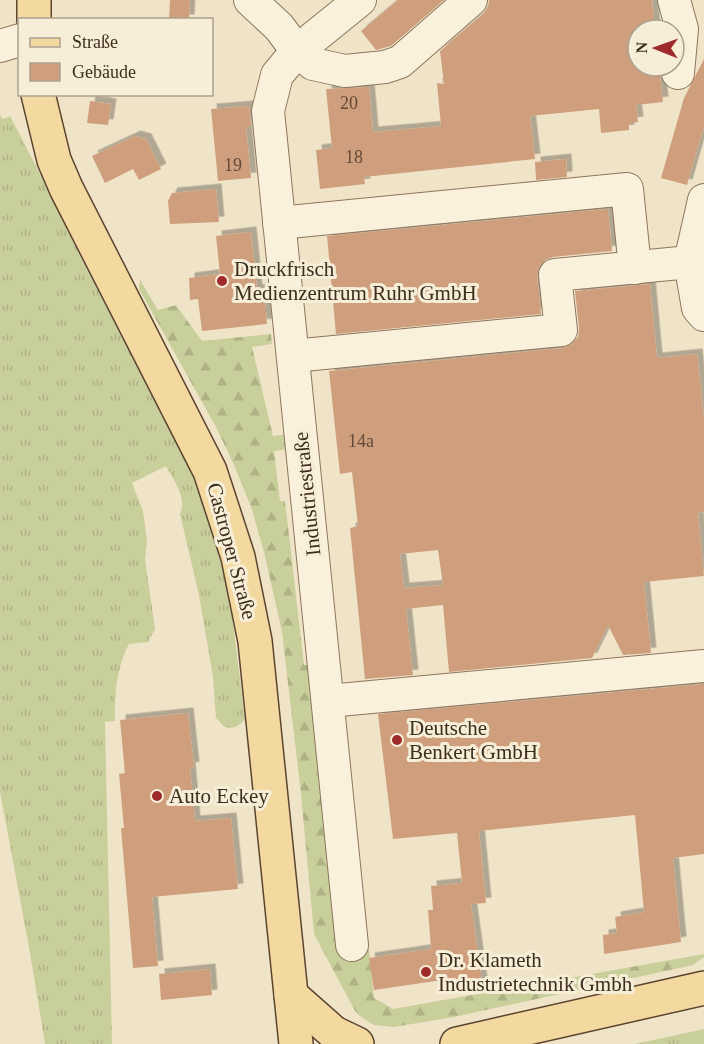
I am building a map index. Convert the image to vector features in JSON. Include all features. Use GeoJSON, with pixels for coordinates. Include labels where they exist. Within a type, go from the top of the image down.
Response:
{"type":"FeatureCollection","features":[{"type":"Feature","properties":{"kind":"main road"},"geometry":{"type":"LineString","coordinates":[[33,0],[34,18]]}},
{"type":"Feature","properties":{"kind":"main road","name":"Castroper Straße"},"geometry":{"type":"LineString","coordinates":[[38,96],[54,160],[66,188],[210,471],[238,557],[255,641],[296,1044]]}},
{"type":"Feature","properties":{"kind":"main road"},"geometry":{"type":"LineString","coordinates":[[458,1044],[704,988]]}},
{"type":"Feature","properties":{"kind":"main road"},"geometry":{"type":"LineString","coordinates":[[291,995],[334,1033],[357,1044]]}},
{"type":"Feature","properties":{"kind":"street"},"geometry":{"type":"LineString","coordinates":[[250,0],[279,27],[297,51],[313,64],[345,71],[385,67],[400,62],[471,0]]}},
{"type":"Feature","properties":{"kind":"street","name":"Industriestraße"},"geometry":{"type":"LineString","coordinates":[[352,945],[268,111],[277,75],[297,51],[360,0]]}},
{"type":"Feature","properties":{"kind":"street"},"geometry":{"type":"LineString","coordinates":[[674,0],[679,18]]}},
{"type":"Feature","properties":{"kind":"street"},"geometry":{"type":"LineString","coordinates":[[0,46],[18,41]]}},
{"type":"Feature","properties":{"kind":"street"},"geometry":{"type":"LineString","coordinates":[[279,224],[627,189],[634,268]]}},
{"type":"Feature","properties":{"kind":"street"},"geometry":{"type":"LineString","coordinates":[[704,200],[690,262],[698,308],[704,315]]}},
{"type":"Feature","properties":{"kind":"street"},"geometry":{"type":"LineString","coordinates":[[293,356],[561,330],[555,275],[690,262]]}},
{"type":"Feature","properties":{"kind":"street"},"geometry":{"type":"LineString","coordinates":[[328,701],[704,666]]}},
{"type":"Feature","properties":{"kind":"green space"},"geometry":{"type":"Polygon","coordinates":[[[0,115],[3,119],[10,116],[193,468],[228,582],[245,720],[236,727],[229,728],[216,718],[213,677],[199,595],[180,514],[181,495],[166,466],[132,483],[143,511],[147,541],[145,559],[155,629],[148,642],[129,644],[117,681],[115,721],[105,722],[112,1044],[45,1044],[0,792],[0,115]]]}},
{"type":"Feature","properties":{"kind":"green space"},"geometry":{"type":"Polygon","coordinates":[[[140,280],[158,310],[176,305],[202,341],[271,334],[272,344],[252,347],[273,436],[288,434],[290,449],[274,451],[280,501],[285,501],[304,665],[311,665],[347,951],[369,948],[374,998],[393,1009],[704,954],[704,957],[693,965],[454,1017],[394,1027],[374,1025],[355,1011],[314,934],[301,794],[282,632],[251,507],[216,427],[139,289],[140,280]]]}},
{"type":"Feature","properties":{"kind":"green space"},"geometry":{"type":"Polygon","coordinates":[[[704,1029],[704,1044],[635,1044],[704,1029]]]}},
{"type":"Feature","properties":{"kind":"building"},"geometry":{"type":"Polygon","coordinates":[[[170,0],[190,0],[189,18],[169,18],[170,0]]]}},
{"type":"Feature","properties":{"kind":"building"},"geometry":{"type":"Polygon","coordinates":[[[398,0],[444,0],[391,46],[376,50],[361,31],[398,0]]]}},
{"type":"Feature","properties":{"kind":"building"},"geometry":{"type":"Polygon","coordinates":[[[489,0],[652,0],[654,18],[626,18],[626,78],[660,78],[663,102],[636,105],[638,122],[629,123],[629,130],[601,133],[599,109],[530,116],[535,159],[364,177],[365,184],[320,189],[316,150],[332,148],[326,89],[369,87],[373,132],[441,126],[437,83],[444,84],[440,51],[483,14],[489,0]]]}},
{"type":"Feature","properties":{"kind":"building"},"geometry":{"type":"Polygon","coordinates":[[[704,59],[704,126],[687,185],[661,178],[684,98],[704,59]]]}},
{"type":"Feature","properties":{"kind":"building"},"geometry":{"type":"Polygon","coordinates":[[[90,101],[111,104],[108,125],[87,123],[90,101]]]}},
{"type":"Feature","properties":{"kind":"building"},"geometry":{"type":"Polygon","coordinates":[[[249,106],[251,126],[246,127],[251,178],[218,181],[211,109],[249,106]]]}},
{"type":"Feature","properties":{"kind":"building"},"geometry":{"type":"Polygon","coordinates":[[[135,136],[146,139],[161,169],[139,180],[133,169],[105,183],[92,156],[135,136]]]}},
{"type":"Feature","properties":{"kind":"building"},"geometry":{"type":"Polygon","coordinates":[[[566,159],[567,177],[536,180],[535,162],[566,159]]]}},
{"type":"Feature","properties":{"kind":"building"},"geometry":{"type":"Polygon","coordinates":[[[216,189],[219,222],[170,224],[168,201],[172,193],[216,189]]]}},
{"type":"Feature","properties":{"kind":"building"},"geometry":{"type":"Polygon","coordinates":[[[608,209],[612,251],[553,257],[545,260],[539,267],[537,277],[541,314],[336,334],[327,236],[608,209]]]}},
{"type":"Feature","properties":{"kind":"building","name":"Druckfrisch Medienzentrum Ruhr GmbH"},"geometry":{"type":"Polygon","coordinates":[[[251,232],[257,290],[264,289],[267,324],[202,331],[198,299],[190,300],[189,278],[220,274],[216,236],[251,232]]]}},
{"type":"Feature","properties":{"kind":"building"},"geometry":{"type":"Polygon","coordinates":[[[650,284],[657,358],[697,354],[704,418],[704,512],[698,513],[704,576],[644,582],[651,653],[623,655],[608,625],[592,658],[449,672],[443,605],[406,609],[413,675],[365,679],[350,528],[358,526],[352,472],[340,474],[329,371],[563,348],[572,344],[578,337],[575,291],[650,284]],[[438,550],[400,554],[404,588],[443,585],[438,550]]]}},
{"type":"Feature","properties":{"kind":"building"},"geometry":{"type":"Polygon","coordinates":[[[704,684],[704,854],[673,858],[681,942],[604,954],[603,935],[617,933],[615,917],[644,912],[635,815],[479,831],[486,903],[471,904],[483,989],[458,993],[456,978],[374,990],[369,958],[431,949],[428,910],[433,910],[431,886],[462,883],[457,833],[393,839],[378,714],[704,684]]]}},
{"type":"Feature","properties":{"kind":"building","name":"Auto Eckey"},"geometry":{"type":"Polygon","coordinates":[[[188,713],[194,767],[190,768],[195,821],[231,818],[238,889],[152,897],[158,966],[133,968],[121,828],[124,828],[119,774],[125,773],[120,720],[188,713]]]}},
{"type":"Feature","properties":{"kind":"building"},"geometry":{"type":"Polygon","coordinates":[[[210,969],[212,995],[161,1000],[159,974],[210,969]]]}},
{"type":"Feature","properties":{"kind":"place","name":"Druckfrisch Medienzentrum Ruhr GmbH"},"geometry":{"type":"Point","coordinates":[222,281]}},
{"type":"Feature","properties":{"kind":"place","name":"Deutsche Benkert GmbH"},"geometry":{"type":"Point","coordinates":[397,740]}},
{"type":"Feature","properties":{"kind":"place","name":"Auto Eckey"},"geometry":{"type":"Point","coordinates":[157,796]}},
{"type":"Feature","properties":{"kind":"place","name":"Dr. Klameth Industrietechnik Gmbh"},"geometry":{"type":"Point","coordinates":[426,972]}}]}
